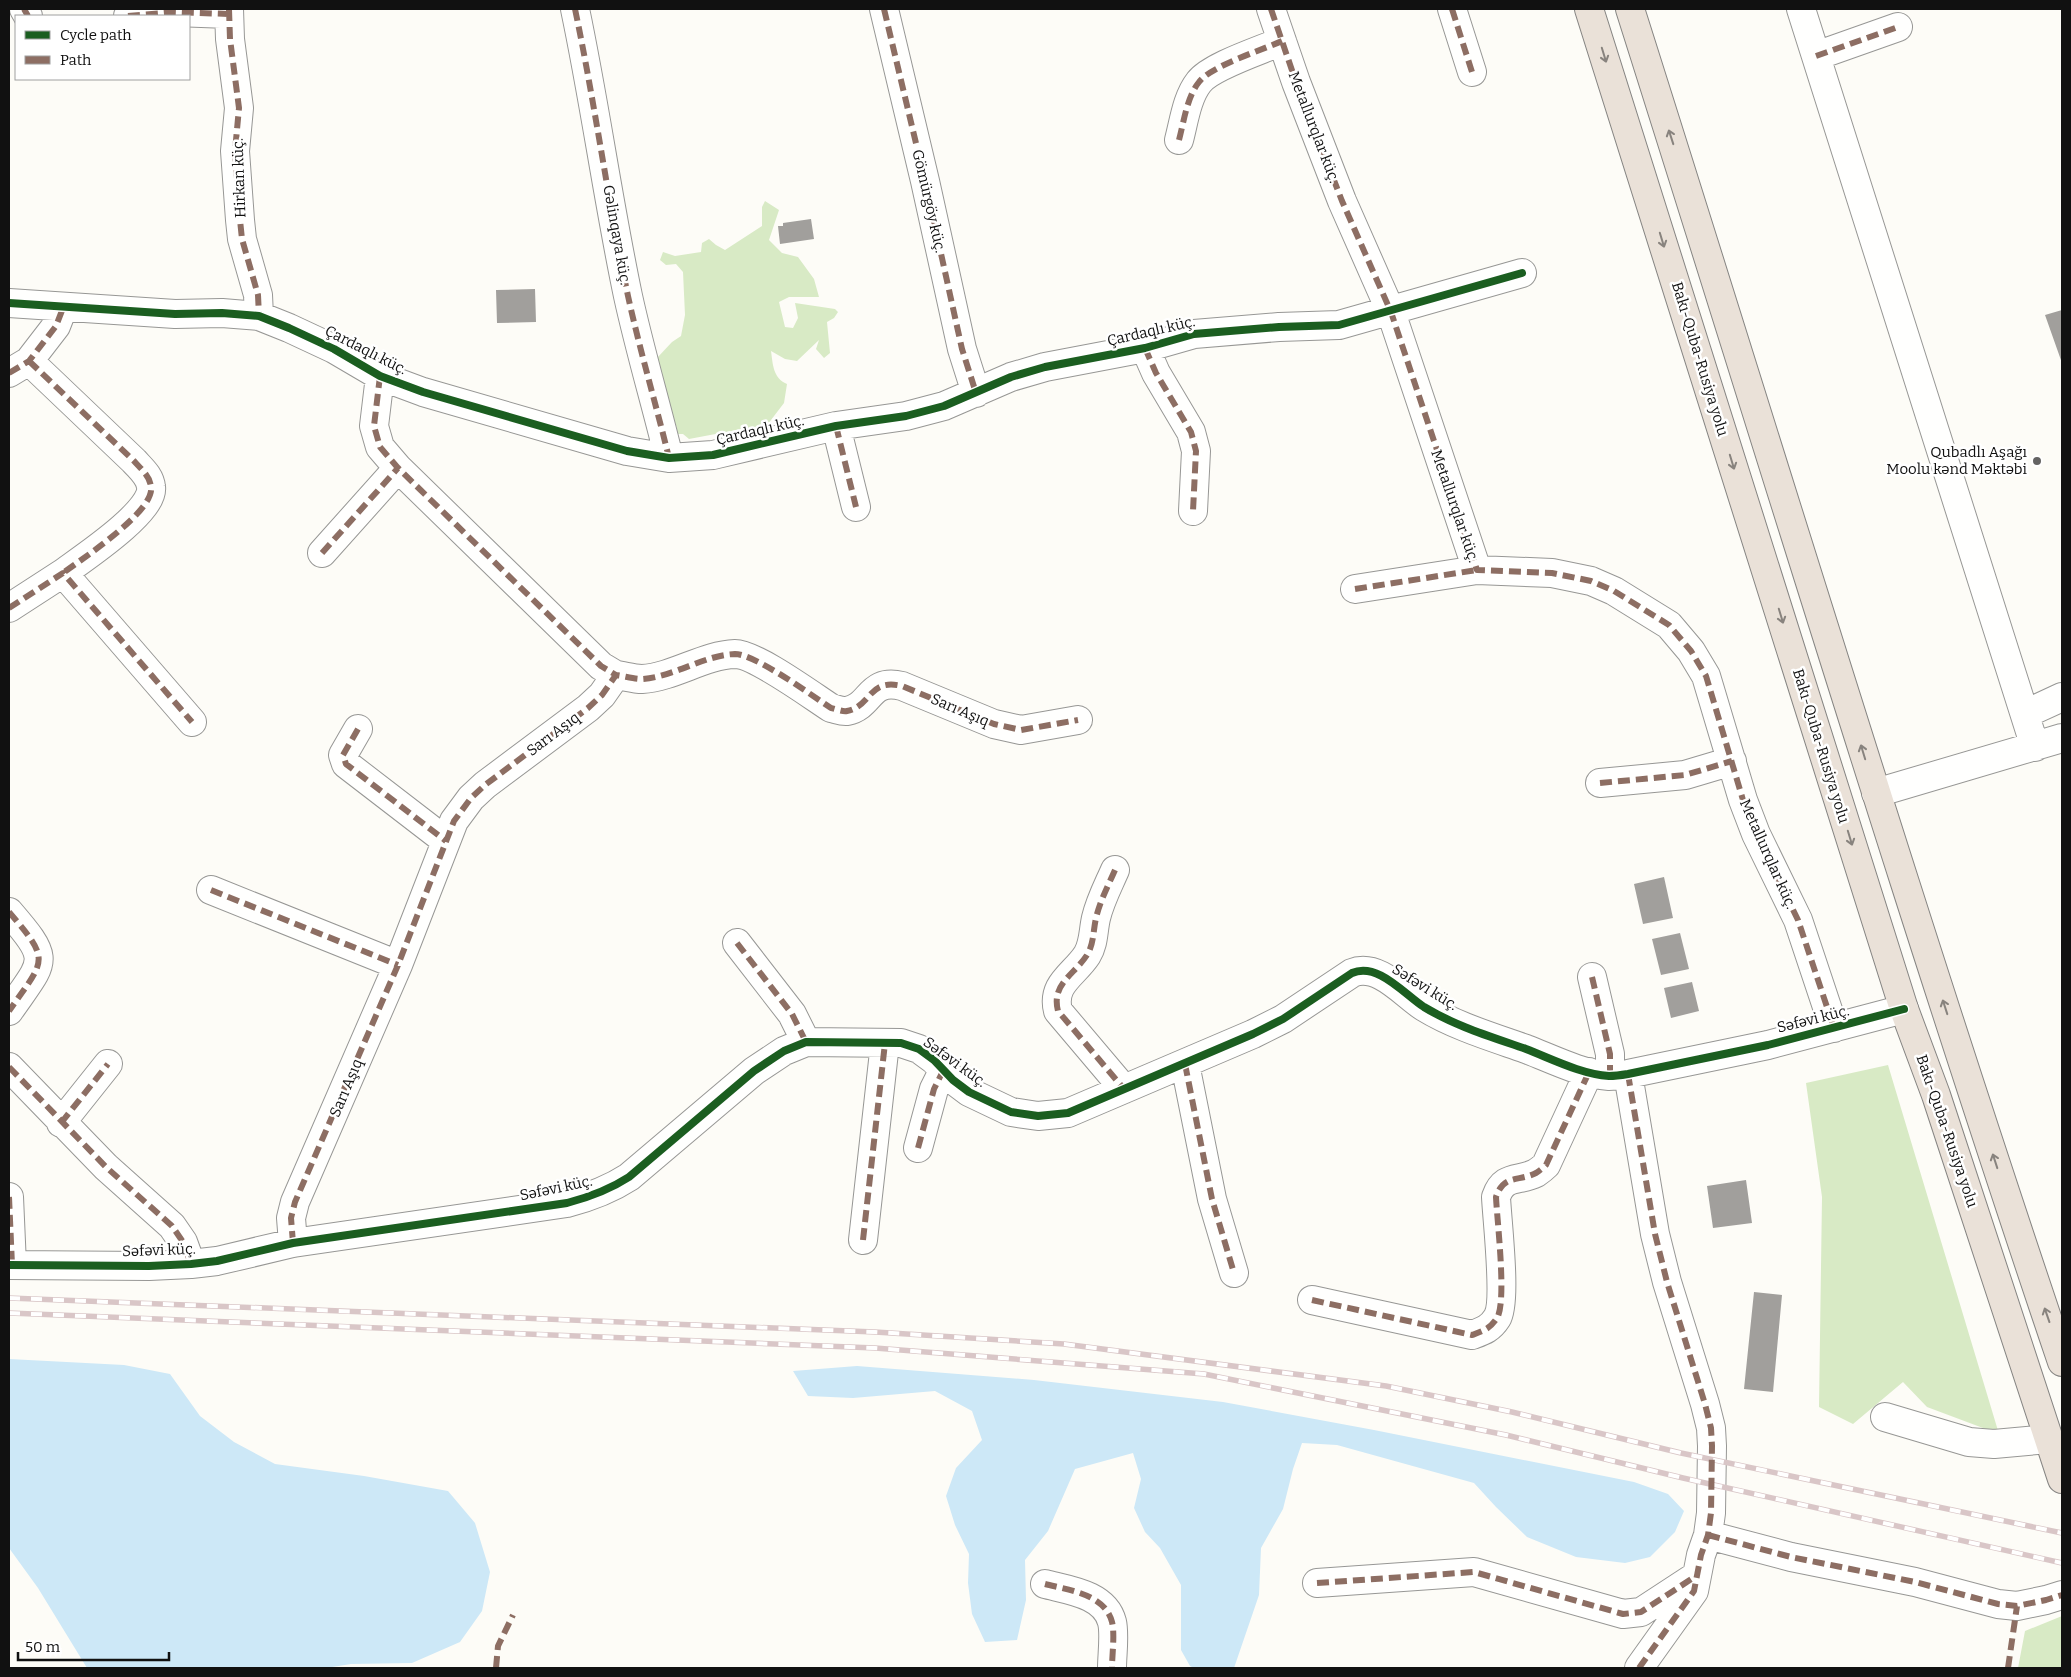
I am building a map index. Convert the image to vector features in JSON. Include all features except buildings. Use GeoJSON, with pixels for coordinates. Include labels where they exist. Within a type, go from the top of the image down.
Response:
{"type":"FeatureCollection","features":[{"type":"Feature","properties":{"kind":"highway","name":"Bakı-Quba-Rusiya yolu"},"geometry":{"type":"LineString","coordinates":[[1589,9],[1904,1008],[1936,1095],[2062,1480]]}},
{"type":"Feature","properties":{"kind":"highway"},"geometry":{"type":"LineString","coordinates":[[1630,9],[1876,793],[2062,1362]]}},
{"type":"Feature","properties":{"kind":"street","name":"Gəlinqaya küç."},"geometry":{"type":"LineString","coordinates":[[575,9],[628,294],[641,353],[669,458]]}},
{"type":"Feature","properties":{"kind":"street","name":"Gömürgöy küç."},"geometry":{"type":"LineString","coordinates":[[884,9],[962,349],[976,393]]}},
{"type":"Feature","properties":{"kind":"street","name":"Metallurqlar küç."},"geometry":{"type":"LineString","coordinates":[[1271,9],[1296,82],[1342,201],[1391,312],[1476,570],[1552,574],[1591,581],[1614,591],[1668,625],[1691,651],[1706,676],[1743,800],[1756,834],[1798,920],[1834,1028]]}},
{"type":"Feature","properties":{"kind":"street"},"geometry":{"type":"LineString","coordinates":[[1452,9],[1472,72]]}},
{"type":"Feature","properties":{"kind":"street"},"geometry":{"type":"LineString","coordinates":[[1801,9],[2035,747]]}},
{"type":"Feature","properties":{"kind":"street"},"geometry":{"type":"LineString","coordinates":[[140,15],[228,11]]}},
{"type":"Feature","properties":{"kind":"street","name":"Hirkan küç."},"geometry":{"type":"LineString","coordinates":[[228,11],[239,108],[235,151],[240,220],[242,239],[258,295],[258,316]]}},
{"type":"Feature","properties":{"kind":"street"},"geometry":{"type":"LineString","coordinates":[[1816,56],[1898,27]]}},
{"type":"Feature","properties":{"kind":"street"},"geometry":{"type":"LineString","coordinates":[[1179,140],[1192,94],[1209,72],[1282,41]]}},
{"type":"Feature","properties":{"kind":"street","name":"Çardaqlı küç."},"geometry":{"type":"LineString","coordinates":[[9,303],[175,314],[222,313],[258,316],[290,328],[334,349],[380,376],[423,392],[587,438],[626,451],[669,458],[713,454],[836,426],[906,416],[944,406],[1011,377],[1045,367],[1144,348],[1194,334],[1279,327],[1340,326],[1522,273]]}},
{"type":"Feature","properties":{"kind":"street"},"geometry":{"type":"LineString","coordinates":[[9,608],[63,573],[137,515],[148,501],[152,488],[147,476],[134,461],[19,367],[56,326],[63,308]]}},
{"type":"Feature","properties":{"kind":"street"},"geometry":{"type":"LineString","coordinates":[[1144,348],[1191,432],[1196,452],[1193,511]]}},
{"type":"Feature","properties":{"kind":"street"},"geometry":{"type":"LineString","coordinates":[[380,376],[374,426],[380,447],[398,468],[601,666],[616,675]]}},
{"type":"Feature","properties":{"kind":"street"},"geometry":{"type":"LineString","coordinates":[[836,426],[856,507]]}},
{"type":"Feature","properties":{"kind":"street"},"geometry":{"type":"LineString","coordinates":[[322,553],[398,468]]}},
{"type":"Feature","properties":{"kind":"street"},"geometry":{"type":"LineString","coordinates":[[1355,589],[1476,570]]}},
{"type":"Feature","properties":{"kind":"street"},"geometry":{"type":"LineString","coordinates":[[63,573],[192,722]]}},
{"type":"Feature","properties":{"kind":"street","name":"Sarı Aşıq"},"geometry":{"type":"LineString","coordinates":[[293,1243],[291,1218],[295,1202],[398,965],[454,821],[471,798],[485,785],[588,708],[602,695],[616,675],[641,679],[662,676],[720,657],[736,654],[751,658],[831,708],[846,711],[857,706],[878,687],[889,683],[902,686],[994,724],[1021,730],[1078,720]]}},
{"type":"Feature","properties":{"kind":"street"},"geometry":{"type":"LineString","coordinates":[[2025,714],[2062,697]]}},
{"type":"Feature","properties":{"kind":"street"},"geometry":{"type":"LineString","coordinates":[[358,729],[343,756],[346,764],[446,841]]}},
{"type":"Feature","properties":{"kind":"street"},"geometry":{"type":"LineString","coordinates":[[1876,793],[2062,738]]}},
{"type":"Feature","properties":{"kind":"street"},"geometry":{"type":"LineString","coordinates":[[1600,783],[1685,775],[1732,762]]}},
{"type":"Feature","properties":{"kind":"street"},"geometry":{"type":"LineString","coordinates":[[1115,870],[1096,918],[1093,941],[1087,955],[1056,992],[1056,1002],[1058,1011],[1124,1089]]}},
{"type":"Feature","properties":{"kind":"street"},"geometry":{"type":"LineString","coordinates":[[211,890],[398,965]]}},
{"type":"Feature","properties":{"kind":"street"},"geometry":{"type":"LineString","coordinates":[[9,912],[33,940],[40,961],[35,974],[9,1011]]}},
{"type":"Feature","properties":{"kind":"street"},"geometry":{"type":"LineString","coordinates":[[737,943],[792,1014],[806,1042]]}},
{"type":"Feature","properties":{"kind":"street","name":"Səfəvi küç."},"geometry":{"type":"LineString","coordinates":[[10,1265],[149,1266],[217,1261],[293,1243],[592,1197],[613,1188],[629,1177],[754,1070],[784,1051],[806,1042],[901,1043],[919,1049],[934,1060],[968,1092],[1011,1112],[1038,1116],[1068,1112],[1185,1064],[1283,1019],[1360,969],[1370,971],[1385,978],[1423,1006],[1447,1020],[1609,1074],[1768,1045],[1904,1008]]}},
{"type":"Feature","properties":{"kind":"street"},"geometry":{"type":"LineString","coordinates":[[1592,977],[1610,1054],[1609,1074],[1667,1282],[1711,1428],[1712,1492],[1708,1535],[1696,1576],[1694,1591],[1639,1668]]}},
{"type":"Feature","properties":{"kind":"street"},"geometry":{"type":"LineString","coordinates":[[863,1240],[885,1043]]}},
{"type":"Feature","properties":{"kind":"street"},"geometry":{"type":"LineString","coordinates":[[62,1122],[108,1064]]}},
{"type":"Feature","properties":{"kind":"street"},"geometry":{"type":"LineString","coordinates":[[1185,1064],[1212,1199],[1234,1273]]}},
{"type":"Feature","properties":{"kind":"street"},"geometry":{"type":"LineString","coordinates":[[9,1067],[106,1167],[172,1226],[183,1242],[191,1264]]}},
{"type":"Feature","properties":{"kind":"street"},"geometry":{"type":"LineString","coordinates":[[918,1148],[934,1089],[944,1069]]}},
{"type":"Feature","properties":{"kind":"street"},"geometry":{"type":"LineString","coordinates":[[1312,1300],[1472,1335],[1487,1330],[1498,1317],[1502,1295],[1496,1197],[1499,1187],[1510,1180],[1535,1173],[1546,1165],[1609,1074]]}},
{"type":"Feature","properties":{"kind":"street"},"geometry":{"type":"LineString","coordinates":[[9,1197],[10,1265]]}},
{"type":"Feature","properties":{"kind":"street"},"geometry":{"type":"LineString","coordinates":[[1885,1418],[1969,1442],[1994,1444],[2049,1439]]}},
{"type":"Feature","properties":{"kind":"street"},"geometry":{"type":"LineString","coordinates":[[1708,1535],[1791,1558],[1915,1582],[1998,1604],[2016,1606],[2062,1595]]}},
{"type":"Feature","properties":{"kind":"street"},"geometry":{"type":"LineString","coordinates":[[1316,1583],[1474,1572],[1623,1614],[1640,1612],[1696,1576]]}},
{"type":"Feature","properties":{"kind":"street"},"geometry":{"type":"LineString","coordinates":[[1045,1584],[1085,1594],[1104,1607],[1112,1622],[1112,1668]]}},
{"type":"Feature","properties":{"kind":"green space"},"geometry":{"type":"Polygon","coordinates":[[[765,201],[779,210],[769,240],[782,253],[798,257],[814,279],[819,297],[789,297],[779,302],[785,327],[793,328],[798,318],[795,303],[835,309],[838,312],[834,318],[827,322],[830,353],[824,358],[816,349],[819,340],[797,361],[785,359],[771,351],[776,375],[787,384],[784,403],[758,437],[742,429],[689,439],[683,434],[676,434],[677,428],[670,409],[657,358],[672,342],[681,336],[685,315],[683,272],[676,264],[666,265],[660,260],[663,252],[675,256],[701,252],[702,243],[709,239],[725,250],[762,226],[762,207],[765,201]]]}},
{"type":"Feature","properties":{"kind":"green space"},"geometry":{"type":"Polygon","coordinates":[[[1888,1065],[1999,1434],[1927,1407],[1903,1382],[1853,1424],[1819,1407],[1822,1197],[1806,1083],[1888,1065]]]}},
{"type":"Feature","properties":{"kind":"green space"},"geometry":{"type":"Polygon","coordinates":[[[2062,1616],[2062,1668],[2018,1668],[2025,1631],[2062,1616]]]}},
{"type":"Feature","properties":{"kind":"water"},"geometry":{"type":"Polygon","coordinates":[[[9,1359],[124,1365],[170,1374],[200,1416],[234,1442],[275,1464],[364,1476],[448,1491],[475,1523],[490,1572],[482,1611],[460,1642],[412,1663],[351,1664],[326,1668],[87,1668],[38,1588],[9,1548],[9,1359]]]}},
{"type":"Feature","properties":{"kind":"water"},"geometry":{"type":"Polygon","coordinates":[[[857,1366],[1034,1380],[1223,1402],[1634,1482],[1668,1494],[1684,1511],[1675,1532],[1650,1557],[1625,1563],[1576,1557],[1527,1537],[1474,1483],[1337,1445],[1302,1443],[1283,1509],[1261,1548],[1259,1595],[1234,1668],[1194,1668],[1190,1666],[1181,1650],[1181,1585],[1160,1548],[1145,1532],[1134,1508],[1141,1479],[1133,1453],[1075,1469],[1048,1531],[1025,1560],[1026,1600],[1017,1640],[985,1642],[972,1614],[968,1583],[969,1554],[955,1525],[946,1496],[956,1468],[982,1440],[972,1411],[935,1391],[853,1398],[808,1396],[793,1371],[857,1366]]]}},
{"type":"Feature","properties":{"kind":"railway"},"geometry":{"type":"LineString","coordinates":[[9,1298],[875,1332],[1064,1344],[1386,1386],[1512,1412],[1681,1453],[2062,1533]]}},
{"type":"Feature","properties":{"kind":"railway"},"geometry":{"type":"LineString","coordinates":[[9,1313],[875,1348],[1204,1374],[1506,1435],[1683,1478],[2062,1563]]}},
{"type":"Feature","properties":{"kind":"marked path"},"geometry":{"type":"LineString","coordinates":[[24,9],[27,15]]}},
{"type":"Feature","properties":{"kind":"marked path"},"geometry":{"type":"LineString","coordinates":[[229,9],[230,39],[239,108],[235,151],[240,220],[242,239],[258,295],[259,316]]}},
{"type":"Feature","properties":{"kind":"marked path"},"geometry":{"type":"LineString","coordinates":[[575,9],[628,296],[669,458]]}},
{"type":"Feature","properties":{"kind":"marked path"},"geometry":{"type":"LineString","coordinates":[[884,9],[925,181],[962,349],[976,393]]}},
{"type":"Feature","properties":{"kind":"marked path"},"geometry":{"type":"LineString","coordinates":[[1271,9],[1296,82],[1342,201],[1391,312],[1477,570],[1552,573],[1591,581],[1614,591],[1669,625],[1691,651],[1706,676],[1743,800],[1756,834],[1798,920],[1834,1028]]}},
{"type":"Feature","properties":{"kind":"marked path"},"geometry":{"type":"LineString","coordinates":[[1452,9],[1472,72]]}},
{"type":"Feature","properties":{"kind":"marked path"},"geometry":{"type":"LineString","coordinates":[[140,15],[175,12],[228,14]]}},
{"type":"Feature","properties":{"kind":"marked path"},"geometry":{"type":"LineString","coordinates":[[1816,56],[1898,27]]}},
{"type":"Feature","properties":{"kind":"marked path"},"geometry":{"type":"LineString","coordinates":[[1179,140],[1186,110],[1192,95],[1199,82],[1205,76],[1225,64],[1282,41]]}},
{"type":"Feature","properties":{"kind":"marked path"},"geometry":{"type":"LineString","coordinates":[[9,373],[29,361],[56,326],[63,308]]}},
{"type":"Feature","properties":{"kind":"marked path"},"geometry":{"type":"LineString","coordinates":[[1145,348],[1156,373],[1191,432],[1196,451],[1193,511]]}},
{"type":"Feature","properties":{"kind":"marked path"},"geometry":{"type":"LineString","coordinates":[[29,361],[134,461],[147,476],[151,487],[149,497],[142,509],[130,521],[116,534],[63,573]]}},
{"type":"Feature","properties":{"kind":"marked path"},"geometry":{"type":"LineString","coordinates":[[380,376],[374,426],[380,447],[398,468],[601,666],[616,675]]}},
{"type":"Feature","properties":{"kind":"marked path"},"geometry":{"type":"LineString","coordinates":[[836,426],[856,507]]}},
{"type":"Feature","properties":{"kind":"marked path"},"geometry":{"type":"LineString","coordinates":[[322,553],[398,468]]}},
{"type":"Feature","properties":{"kind":"marked path"},"geometry":{"type":"LineString","coordinates":[[1355,589],[1477,570]]}},
{"type":"Feature","properties":{"kind":"marked path"},"geometry":{"type":"LineString","coordinates":[[9,608],[63,573],[192,722]]}},
{"type":"Feature","properties":{"kind":"marked path"},"geometry":{"type":"LineString","coordinates":[[293,1243],[291,1218],[295,1202],[398,965],[454,821],[471,798],[485,785],[588,708],[602,695],[616,675],[639,679],[654,677],[712,658],[735,654],[756,661],[831,708],[841,711],[855,708],[876,689],[891,685],[902,686],[994,724],[1021,730],[1078,720]]}},
{"type":"Feature","properties":{"kind":"marked path"},"geometry":{"type":"LineString","coordinates":[[358,729],[343,755],[346,764],[446,841]]}},
{"type":"Feature","properties":{"kind":"marked path"},"geometry":{"type":"LineString","coordinates":[[1600,783],[1685,775],[1732,761]]}},
{"type":"Feature","properties":{"kind":"marked path"},"geometry":{"type":"LineString","coordinates":[[1115,870],[1098,912],[1089,951],[1082,962],[1065,980],[1058,994],[1057,1002],[1058,1011],[1124,1089]]}},
{"type":"Feature","properties":{"kind":"marked path"},"geometry":{"type":"LineString","coordinates":[[211,890],[398,965]]}},
{"type":"Feature","properties":{"kind":"marked path"},"geometry":{"type":"LineString","coordinates":[[9,912],[32,941],[39,961],[30,981],[9,1011]]}},
{"type":"Feature","properties":{"kind":"marked path"},"geometry":{"type":"LineString","coordinates":[[737,943],[792,1014],[806,1042]]}},
{"type":"Feature","properties":{"kind":"marked path"},"geometry":{"type":"LineString","coordinates":[[1592,977],[1610,1054],[1610,1076]]}},
{"type":"Feature","properties":{"kind":"marked path"},"geometry":{"type":"LineString","coordinates":[[863,1240],[885,1043]]}},
{"type":"Feature","properties":{"kind":"marked path"},"geometry":{"type":"LineString","coordinates":[[61,1123],[108,1064]]}},
{"type":"Feature","properties":{"kind":"marked path"},"geometry":{"type":"LineString","coordinates":[[1185,1064],[1212,1199],[1234,1273]]}},
{"type":"Feature","properties":{"kind":"marked path"},"geometry":{"type":"LineString","coordinates":[[9,1067],[106,1167],[172,1226],[183,1242],[191,1264]]}},
{"type":"Feature","properties":{"kind":"marked path"},"geometry":{"type":"LineString","coordinates":[[918,1148],[934,1089],[944,1069]]}},
{"type":"Feature","properties":{"kind":"marked path"},"geometry":{"type":"LineString","coordinates":[[1312,1300],[1472,1335],[1489,1327],[1497,1318],[1501,1296],[1501,1260],[1496,1197],[1499,1190],[1507,1182],[1536,1173],[1546,1165],[1589,1072]]}},
{"type":"Feature","properties":{"kind":"marked path"},"geometry":{"type":"LineString","coordinates":[[1628,1074],[1655,1234],[1667,1282],[1705,1404],[1711,1428],[1712,1446],[1711,1513],[1708,1535],[1701,1555],[1694,1591],[1639,1668]]}},
{"type":"Feature","properties":{"kind":"marked path"},"geometry":{"type":"LineString","coordinates":[[9,1197],[12,1265]]}},
{"type":"Feature","properties":{"kind":"marked path"},"geometry":{"type":"LineString","coordinates":[[1708,1535],[1791,1557],[1915,1582],[1998,1604],[2017,1606],[2062,1595]]}},
{"type":"Feature","properties":{"kind":"marked path"},"geometry":{"type":"LineString","coordinates":[[1317,1583],[1474,1572],[1623,1614],[1641,1612],[1696,1576]]}},
{"type":"Feature","properties":{"kind":"marked path"},"geometry":{"type":"LineString","coordinates":[[1045,1584],[1074,1591],[1094,1599],[1102,1605],[1112,1622],[1112,1668]]}},
{"type":"Feature","properties":{"kind":"marked path"},"geometry":{"type":"LineString","coordinates":[[2008,1668],[2017,1606]]}},
{"type":"Feature","properties":{"kind":"marked path"},"geometry":{"type":"LineString","coordinates":[[496,1668],[498,1646],[513,1615]]}},
{"type":"Feature","properties":{"kind":"cycle path"},"geometry":{"type":"LineString","coordinates":[[9,303],[175,314],[222,313],[259,316],[334,349],[380,376],[423,392],[627,451],[669,458],[713,455],[836,426],[906,416],[944,406],[1011,377],[1045,367],[1145,348],[1194,334],[1279,327],[1339,325],[1522,273]]}},
{"type":"Feature","properties":{"kind":"cycle path"},"geometry":{"type":"LineString","coordinates":[[9,1265],[149,1266],[191,1264],[217,1261],[293,1243],[575,1201],[622,1182],[754,1071],[784,1051],[806,1042],[901,1043],[919,1049],[969,1092],[1011,1112],[1038,1116],[1068,1113],[1253,1034],[1283,1019],[1352,973],[1362,971],[1381,975],[1424,1007],[1461,1025],[1577,1069],[1609,1076],[1628,1074],[1768,1045],[1904,1009]]}},
{"type":"Feature","properties":{"kind":"place","name":"Qubadlı Aşağı Moolu kənd Məktəbi"},"geometry":{"type":"Point","coordinates":[2037,461]}}]}
